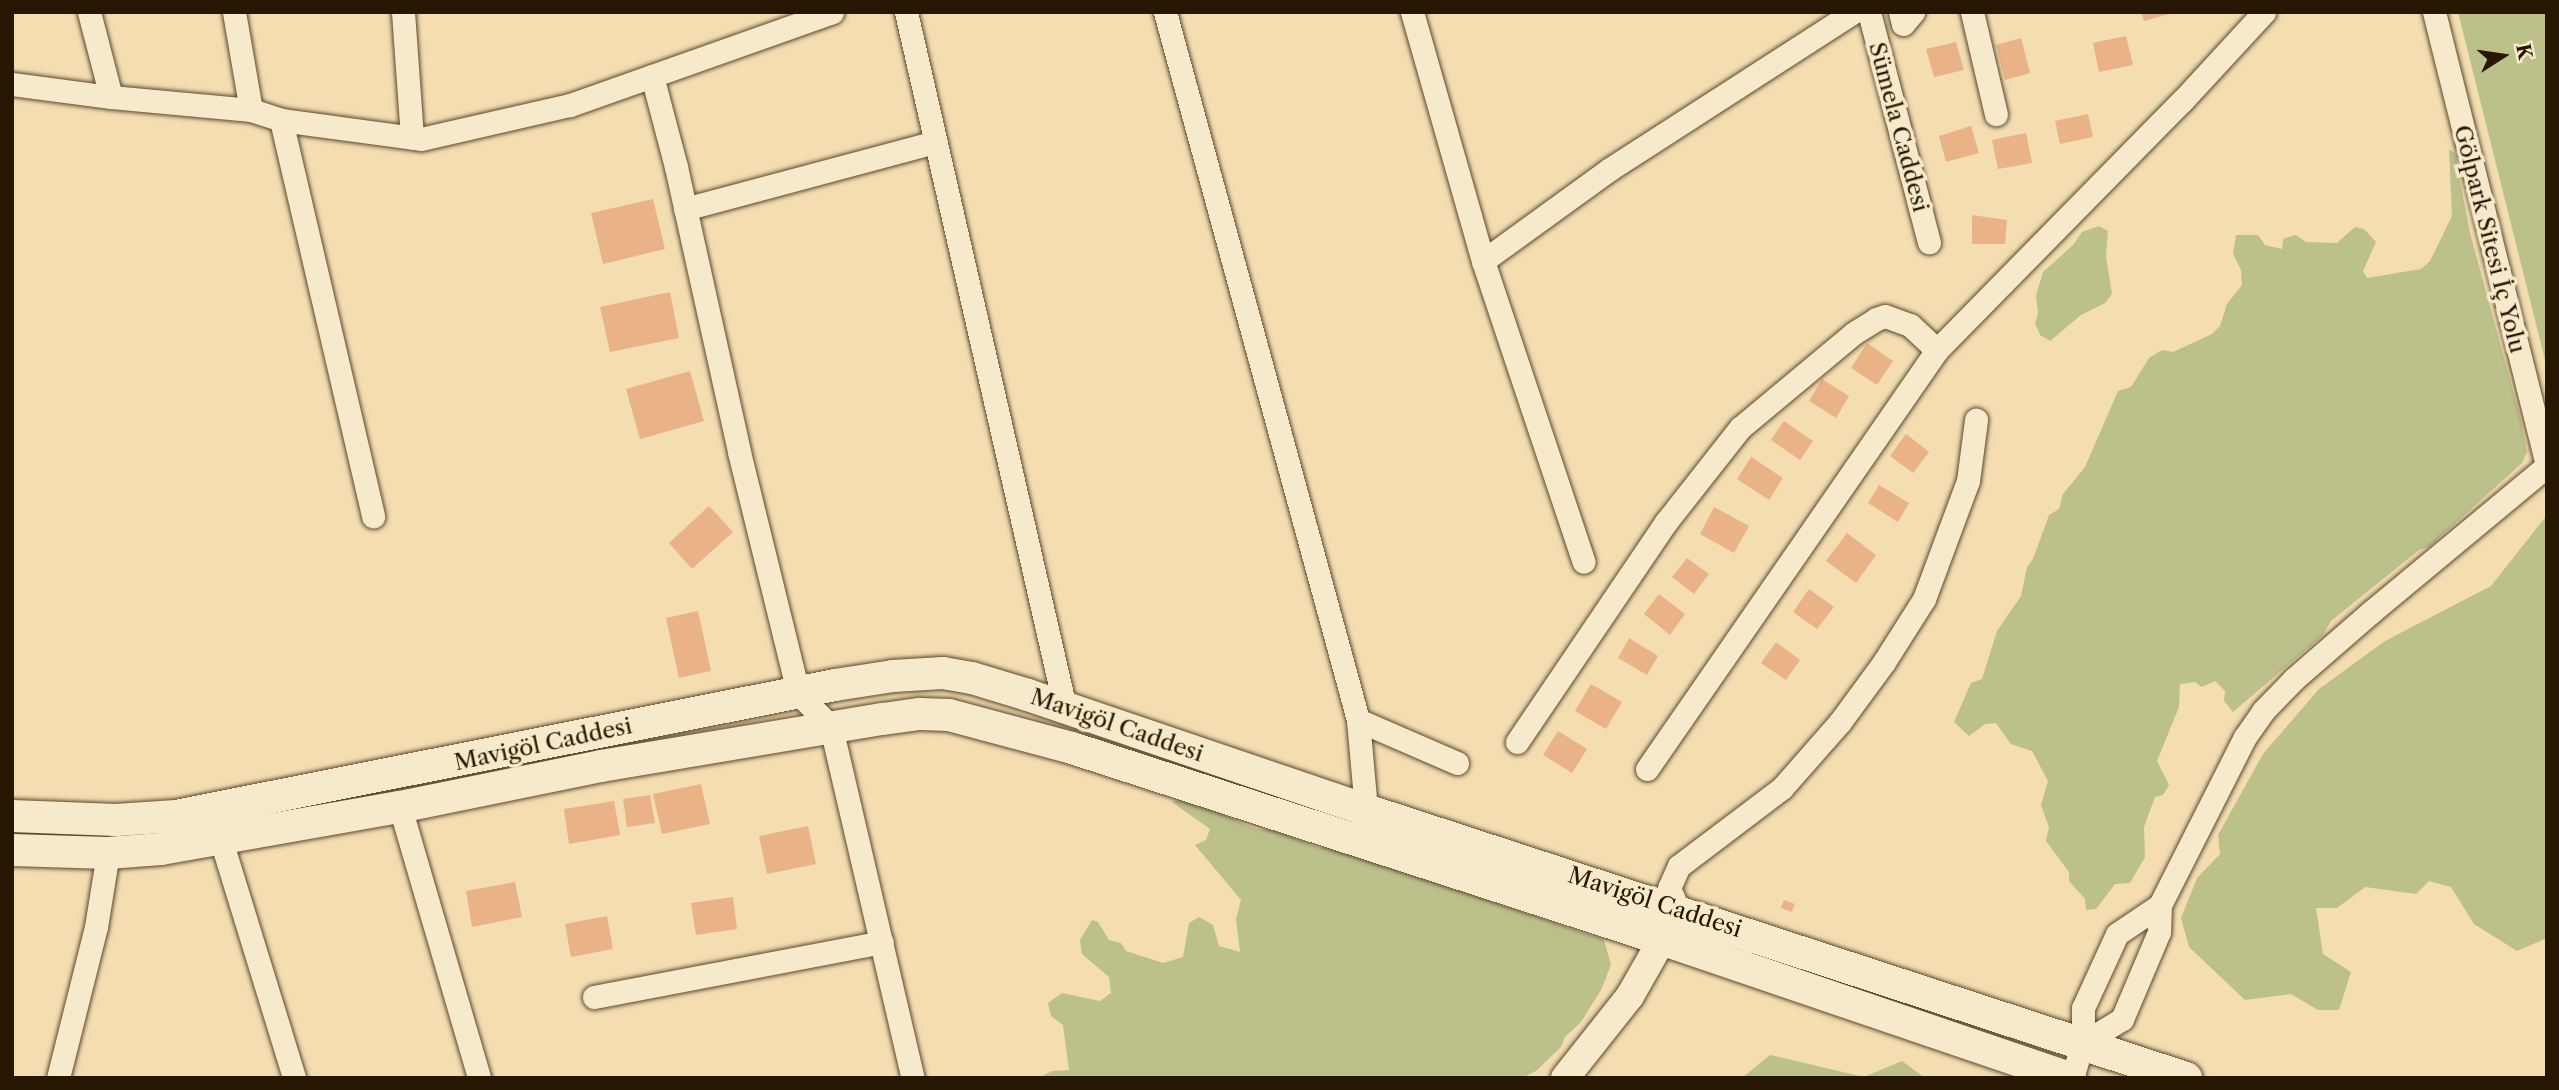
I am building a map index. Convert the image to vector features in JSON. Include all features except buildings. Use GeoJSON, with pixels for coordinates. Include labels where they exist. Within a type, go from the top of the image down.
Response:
{"type":"FeatureCollection","features":[{"type":"Feature","properties":{"kind":"main road","name":"Mavigöl Caddesi"},"geometry":{"type":"LineString","coordinates":[[12,816],[116,820],[176,816],[798,693],[893,676],[943,673],[972,678],[1065,708],[1366,810],[1678,909],[2186,1078]]}},
{"type":"Feature","properties":{"kind":"main road","name":"Mavigöl Caddesi"},"geometry":{"type":"LineString","coordinates":[[12,850],[107,853],[221,840],[601,766],[920,714],[979,721],[1072,748],[1664,940],[2071,1078]]}},
{"type":"Feature","properties":{"kind":"street"},"geometry":{"type":"LineString","coordinates":[[89,12],[111,97]]}},
{"type":"Feature","properties":{"kind":"street"},"geometry":{"type":"LineString","coordinates":[[234,12],[251,110]]}},
{"type":"Feature","properties":{"kind":"street"},"geometry":{"type":"LineString","coordinates":[[403,12],[411,138]]}},
{"type":"Feature","properties":{"kind":"street"},"geometry":{"type":"LineString","coordinates":[[12,84],[111,97],[251,110],[281,120],[421,139],[570,105],[831,12]]}},
{"type":"Feature","properties":{"kind":"street"},"geometry":{"type":"LineString","coordinates":[[906,12],[1065,708]]}},
{"type":"Feature","properties":{"kind":"street"},"geometry":{"type":"LineString","coordinates":[[1165,12],[1358,720],[1366,810]]}},
{"type":"Feature","properties":{"kind":"street"},"geometry":{"type":"LineString","coordinates":[[1412,12],[1483,261],[1584,562]]}},
{"type":"Feature","properties":{"kind":"street"},"geometry":{"type":"LineString","coordinates":[[1483,261],[1610,169],[1854,12]]}},
{"type":"Feature","properties":{"kind":"street","name":"Sümela Caddesi"},"geometry":{"type":"LineString","coordinates":[[1869,12],[1929,242]]}},
{"type":"Feature","properties":{"kind":"street"},"geometry":{"type":"LineString","coordinates":[[1900,12],[1903,24],[1913,12]]}},
{"type":"Feature","properties":{"kind":"street"},"geometry":{"type":"LineString","coordinates":[[1972,12],[1996,114]]}},
{"type":"Feature","properties":{"kind":"street"},"geometry":{"type":"LineString","coordinates":[[1647,769],[1937,350],[2182,102],[2264,12]]}},
{"type":"Feature","properties":{"kind":"street","name":"Gölpark Sitesi İç Yolu"},"geometry":{"type":"LineString","coordinates":[[2434,12],[2547,466]]}},
{"type":"Feature","properties":{"kind":"street"},"geometry":{"type":"LineString","coordinates":[[652,76],[798,693],[831,727],[913,1078]]}},
{"type":"Feature","properties":{"kind":"street"},"geometry":{"type":"LineString","coordinates":[[281,120],[373,516]]}},
{"type":"Feature","properties":{"kind":"street"},"geometry":{"type":"LineString","coordinates":[[685,209],[935,142]]}},
{"type":"Feature","properties":{"kind":"street"},"geometry":{"type":"LineString","coordinates":[[1517,742],[1666,522],[1740,428],[1854,333],[1876,319],[1894,318],[1910,325],[1937,350]]}},
{"type":"Feature","properties":{"kind":"street"},"geometry":{"type":"LineString","coordinates":[[1565,1078],[1630,996],[1664,940],[1678,909],[1669,888],[1679,866],[1782,788],[1840,722],[1884,662],[1924,599],[1968,481],[1976,420]]}},
{"type":"Feature","properties":{"kind":"street"},"geometry":{"type":"LineString","coordinates":[[2083,1043],[2122,1019],[2159,932],[2160,905],[2245,737],[2263,711],[2304,671],[2547,466]]}},
{"type":"Feature","properties":{"kind":"street"},"geometry":{"type":"LineString","coordinates":[[1358,720],[1457,764]]}},
{"type":"Feature","properties":{"kind":"street"},"geometry":{"type":"LineString","coordinates":[[400,807],[479,1078]]}},
{"type":"Feature","properties":{"kind":"street"},"geometry":{"type":"LineString","coordinates":[[221,840],[294,1078]]}},
{"type":"Feature","properties":{"kind":"street"},"geometry":{"type":"LineString","coordinates":[[58,1078],[96,927],[107,853]]}},
{"type":"Feature","properties":{"kind":"street"},"geometry":{"type":"LineString","coordinates":[[2071,1078],[2083,1043],[2083,1008],[2112,945],[2118,934],[2160,905]]}},
{"type":"Feature","properties":{"kind":"street"},"geometry":{"type":"LineString","coordinates":[[594,997],[882,942]]}},
{"type":"Feature","properties":{"kind":"street"},"geometry":{"type":"LineString","coordinates":[[2112,945],[2129,960],[2147,960]]}},
{"type":"Feature","properties":{"kind":"green space"},"geometry":{"type":"Polygon","coordinates":[[[2458,12],[2547,12],[2547,368],[2458,12]]]}},
{"type":"Feature","properties":{"kind":"green space"},"geometry":{"type":"Polygon","coordinates":[[[2449,149],[2455,154],[2470,233],[2521,420],[2527,452],[2522,463],[2429,547],[2419,550],[2331,621],[2323,635],[2233,712],[2224,701],[2225,691],[2215,681],[2202,687],[2195,682],[2180,684],[2179,707],[2157,761],[2169,785],[2163,795],[2155,797],[2144,827],[2145,857],[2130,883],[2115,884],[2096,909],[2086,910],[2085,899],[2069,881],[2069,872],[2046,841],[2049,827],[2041,805],[2048,781],[2032,751],[2011,744],[1996,723],[1985,724],[1969,736],[1954,722],[1971,683],[1982,679],[1997,631],[2021,596],[2027,567],[2033,559],[2049,515],[2059,509],[2063,494],[2085,467],[2118,391],[2131,387],[2149,358],[2162,350],[2173,352],[2212,334],[2220,326],[2227,304],[2242,285],[2241,270],[2233,254],[2236,235],[2258,235],[2265,245],[2282,249],[2283,239],[2296,235],[2306,242],[2337,243],[2355,227],[2364,229],[2376,242],[2363,271],[2367,278],[2421,269],[2430,261],[2452,216],[2449,149]]]}},
{"type":"Feature","properties":{"kind":"green space"},"geometry":{"type":"Polygon","coordinates":[[[2099,226],[2108,231],[2106,257],[2112,294],[2105,303],[2081,315],[2050,341],[2040,335],[2035,323],[2038,314],[2036,296],[2043,272],[2073,245],[2082,232],[2099,226]]]}},
{"type":"Feature","properties":{"kind":"green space"},"geometry":{"type":"Polygon","coordinates":[[[2547,515],[2547,938],[2517,951],[2474,924],[2451,887],[2429,881],[2416,894],[2365,887],[2337,908],[2316,908],[2323,954],[2351,972],[2339,1010],[2318,1010],[2291,994],[2245,1000],[2189,947],[2181,918],[2197,878],[2220,854],[2218,835],[2263,754],[2319,689],[2385,641],[2491,586],[2547,515]]]}},
{"type":"Feature","properties":{"kind":"green space"},"geometry":{"type":"Polygon","coordinates":[[[1185,798],[1256,829],[1273,830],[1319,848],[1331,846],[1604,940],[1611,965],[1601,990],[1581,1022],[1565,1037],[1561,1047],[1536,1071],[1522,1078],[1039,1078],[1052,1071],[1069,1070],[1063,1025],[1051,1016],[1048,1003],[1062,993],[1100,1001],[1111,993],[1109,977],[1082,954],[1080,940],[1092,920],[1098,922],[1109,940],[1121,943],[1126,951],[1163,963],[1183,957],[1189,923],[1199,917],[1213,925],[1219,946],[1240,952],[1236,919],[1241,900],[1195,845],[1206,840],[1210,829],[1172,802],[1185,798]]]}},
{"type":"Feature","properties":{"kind":"green space"},"geometry":{"type":"Polygon","coordinates":[[[1770,1055],[1864,1077],[1902,1061],[1925,1078],[1742,1078],[1770,1055]]]}}]}
